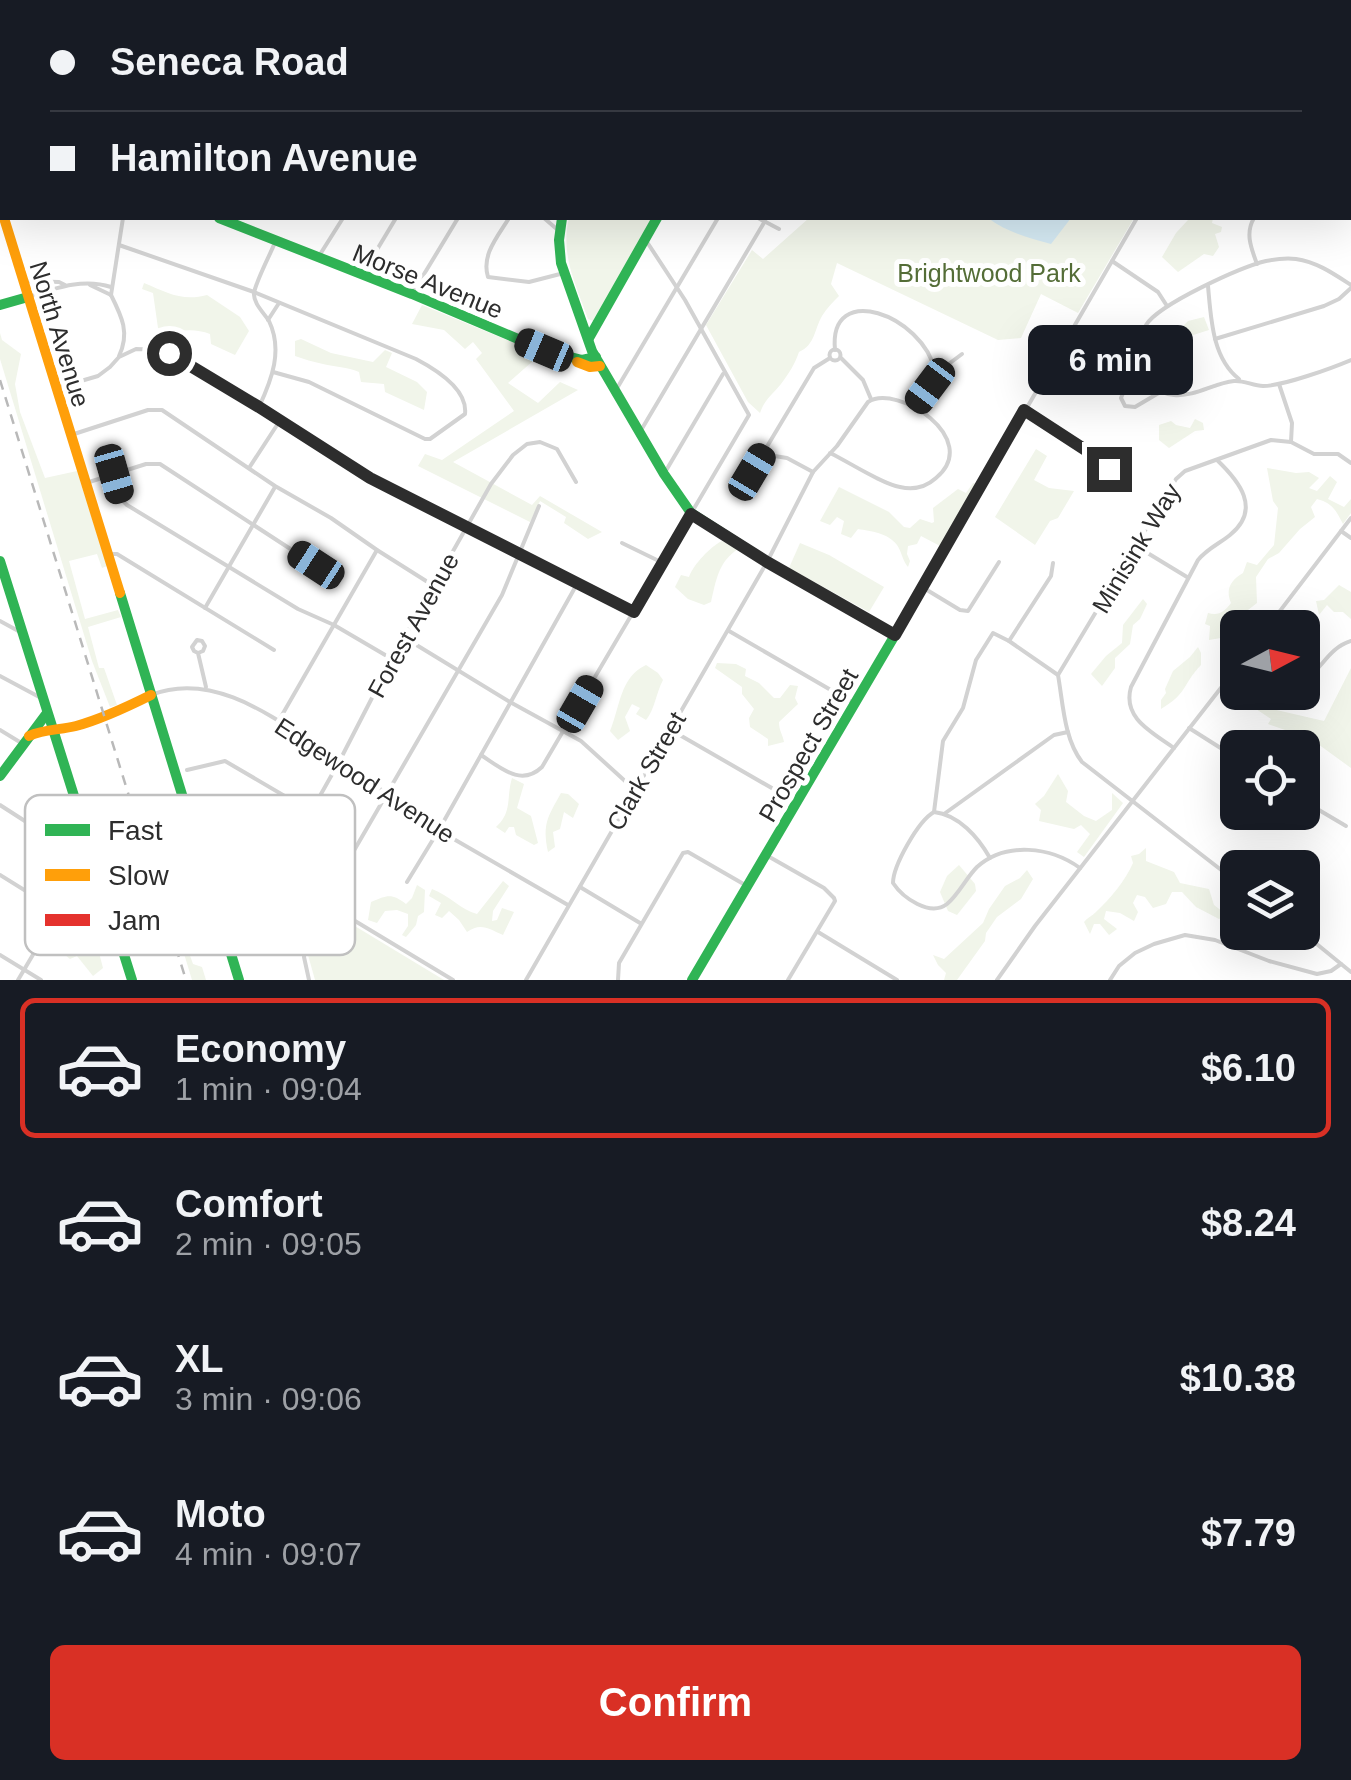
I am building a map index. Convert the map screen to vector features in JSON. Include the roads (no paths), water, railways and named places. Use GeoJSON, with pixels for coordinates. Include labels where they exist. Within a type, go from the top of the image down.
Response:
{"type":"FeatureCollection","features":[{"type":"Feature","properties":{"kind":"street","name":"North Avenue"},"geometry":{"type":"LineString","coordinates":[[4,220],[182,795]]}},
{"type":"Feature","properties":{"kind":"street"},"geometry":{"type":"LineString","coordinates":[[56,388],[98,376],[119,357],[125,343],[124,321],[111,287],[123,220]]}},
{"type":"Feature","properties":{"kind":"street","name":"Morse Avenue"},"geometry":{"type":"LineString","coordinates":[[224,220],[544,350],[590,367],[598,362]]}},
{"type":"Feature","properties":{"kind":"street"},"geometry":{"type":"LineString","coordinates":[[318,258],[342,220]]}},
{"type":"Feature","properties":{"kind":"street"},"geometry":{"type":"LineString","coordinates":[[362,275],[395,220]]}},
{"type":"Feature","properties":{"kind":"street"},"geometry":{"type":"LineString","coordinates":[[412,294],[457,220]]}},
{"type":"Feature","properties":{"kind":"street"},"geometry":{"type":"LineString","coordinates":[[508,220],[488,252],[488,276],[529,282],[564,273]]}},
{"type":"Feature","properties":{"kind":"street"},"geometry":{"type":"LineString","coordinates":[[546,220],[560,231]]}},
{"type":"Feature","properties":{"kind":"street"},"geometry":{"type":"LineString","coordinates":[[562,220],[560,251],[564,273],[588,340],[691,514],[895,635]]}},
{"type":"Feature","properties":{"kind":"street"},"geometry":{"type":"LineString","coordinates":[[588,340],[657,220]]}},
{"type":"Feature","properties":{"kind":"street"},"geometry":{"type":"LineString","coordinates":[[615,391],[717,220]]}},
{"type":"Feature","properties":{"kind":"street","name":"Prospect Street"},"geometry":{"type":"LineString","coordinates":[[692,980],[1136,220]]}},
{"type":"Feature","properties":{"kind":"street"},"geometry":{"type":"LineString","coordinates":[[1253,220],[1249,236],[1257,264]]}},
{"type":"Feature","properties":{"kind":"street"},"geometry":{"type":"LineString","coordinates":[[640,432],[765,221],[779,229]]}},
{"type":"Feature","properties":{"kind":"street"},"geometry":{"type":"LineString","coordinates":[[259,407],[273,372],[275,338],[254,292],[276,240]]}},
{"type":"Feature","properties":{"kind":"street"},"geometry":{"type":"LineString","coordinates":[[481,755],[513,775],[530,776],[542,767],[749,414],[678,288],[645,240]]}},
{"type":"Feature","properties":{"kind":"street"},"geometry":{"type":"LineString","coordinates":[[119,245],[254,292],[426,364],[463,396],[467,409],[425,439],[309,382],[273,372]]}},
{"type":"Feature","properties":{"kind":"street"},"geometry":{"type":"LineString","coordinates":[[1216,338],[1324,306],[1339,299],[1351,286],[1305,261],[1279,259],[1257,264],[1167,306],[1149,320],[1139,339],[1138,361],[1143,375],[1162,391],[1183,395],[1219,384],[1278,383],[1351,360]]}},
{"type":"Feature","properties":{"kind":"street"},"geometry":{"type":"LineString","coordinates":[[1112,261],[1158,292],[1167,306]]}},
{"type":"Feature","properties":{"kind":"street"},"geometry":{"type":"LineString","coordinates":[[23,280],[65,285]]}},
{"type":"Feature","properties":{"kind":"street"},"geometry":{"type":"LineString","coordinates":[[0,304],[65,285],[100,283],[111,287]]}},
{"type":"Feature","properties":{"kind":"street"},"geometry":{"type":"LineString","coordinates":[[90,285],[112,295]]}},
{"type":"Feature","properties":{"kind":"street"},"geometry":{"type":"LineString","coordinates":[[1208,286],[1216,338],[1226,366],[1243,381]]}},
{"type":"Feature","properties":{"kind":"street"},"geometry":{"type":"LineString","coordinates":[[268,320],[279,303]]}},
{"type":"Feature","properties":{"kind":"street"},"geometry":{"type":"LineString","coordinates":[[835,350],[835,333],[842,320],[856,312],[875,312],[914,332],[928,351],[934,371],[932,382],[914,407]]}},
{"type":"Feature","properties":{"kind":"street"},"geometry":{"type":"LineString","coordinates":[[125,343],[136,350]]}},
{"type":"Feature","properties":{"kind":"street"},"geometry":{"type":"LineString","coordinates":[[119,357],[136,350],[169,353],[374,480],[634,612]]}},
{"type":"Feature","properties":{"kind":"street"},"geometry":{"type":"LineString","coordinates":[[835,350],[860,376],[871,399]]}},
{"type":"Feature","properties":{"kind":"street"},"geometry":{"type":"LineString","coordinates":[[830,358],[830,352],[835,350]]}},
{"type":"Feature","properties":{"kind":"street"},"geometry":{"type":"LineString","coordinates":[[934,371],[962,354]]}},
{"type":"Feature","properties":{"kind":"street"},"geometry":{"type":"LineString","coordinates":[[830,358],[841,358]]}},
{"type":"Feature","properties":{"kind":"street"},"geometry":{"type":"LineString","coordinates":[[741,490],[814,368],[830,358]]}},
{"type":"Feature","properties":{"kind":"street"},"geometry":{"type":"LineString","coordinates":[[664,474],[724,373]]}},
{"type":"Feature","properties":{"kind":"street"},"geometry":{"type":"LineString","coordinates":[[1143,375],[1122,391],[1125,406],[1135,407],[1162,391]]}},
{"type":"Feature","properties":{"kind":"street"},"geometry":{"type":"LineString","coordinates":[[1278,383],[1292,423],[1292,442]]}},
{"type":"Feature","properties":{"kind":"street"},"geometry":{"type":"LineString","coordinates":[[883,397],[914,407],[940,426],[949,443],[949,458],[945,469],[931,482],[914,488],[896,486],[830,453],[871,399],[883,397]]}},
{"type":"Feature","properties":{"kind":"street"},"geometry":{"type":"LineString","coordinates":[[71,434],[148,410],[162,410],[434,586]]}},
{"type":"Feature","properties":{"kind":"street"},"geometry":{"type":"LineString","coordinates":[[1024,410],[1107,465],[1108,473],[1098,491]]}},
{"type":"Feature","properties":{"kind":"street"},"geometry":{"type":"LineString","coordinates":[[250,468],[280,420]]}},
{"type":"Feature","properties":{"kind":"street","name":"Minisink Way"},"geometry":{"type":"LineString","coordinates":[[1058,676],[1181,474],[1271,440],[1292,442],[1314,454],[1338,454],[1351,463]]}},
{"type":"Feature","properties":{"kind":"street","name":"Forest Avenue"},"geometry":{"type":"LineString","coordinates":[[321,795],[392,659],[498,474],[527,444],[540,442],[561,454],[576,482]]}},
{"type":"Feature","properties":{"kind":"street","name":"Clark Street"},"geometry":{"type":"LineString","coordinates":[[526,980],[767,562],[813,472],[830,453]]}},
{"type":"Feature","properties":{"kind":"street"},"geometry":{"type":"LineString","coordinates":[[762,454],[788,458],[813,472]]}},
{"type":"Feature","properties":{"kind":"street"},"geometry":{"type":"LineString","coordinates":[[1174,748],[1136,718],[1129,696],[1198,560],[1233,532],[1244,514],[1240,485],[1216,459]]}},
{"type":"Feature","properties":{"kind":"street"},"geometry":{"type":"LineString","coordinates":[[86,483],[156,463],[316,565]]}},
{"type":"Feature","properties":{"kind":"street"},"geometry":{"type":"LineString","coordinates":[[114,474],[124,503],[298,609],[392,659]]}},
{"type":"Feature","properties":{"kind":"street"},"geometry":{"type":"LineString","coordinates":[[205,608],[276,486]]}},
{"type":"Feature","properties":{"kind":"street"},"geometry":{"type":"LineString","coordinates":[[355,849],[502,595],[540,506]]}},
{"type":"Feature","properties":{"kind":"street"},"geometry":{"type":"LineString","coordinates":[[1281,610],[1351,518]]}},
{"type":"Feature","properties":{"kind":"street"},"geometry":{"type":"LineString","coordinates":[[1343,528],[1351,530]]}},
{"type":"Feature","properties":{"kind":"street"},"geometry":{"type":"LineString","coordinates":[[1343,528],[1351,538]]}},
{"type":"Feature","properties":{"kind":"street"},"geometry":{"type":"LineString","coordinates":[[622,543],[663,563]]}},
{"type":"Feature","properties":{"kind":"street"},"geometry":{"type":"LineString","coordinates":[[1136,546],[1188,578]]}},
{"type":"Feature","properties":{"kind":"street"},"geometry":{"type":"LineString","coordinates":[[278,722],[377,550]]}},
{"type":"Feature","properties":{"kind":"street"},"geometry":{"type":"LineString","coordinates":[[108,554],[113,552],[274,650]]}},
{"type":"Feature","properties":{"kind":"street"},"geometry":{"type":"LineString","coordinates":[[922,587],[968,612],[999,562]]}},
{"type":"Feature","properties":{"kind":"street"},"geometry":{"type":"LineString","coordinates":[[1010,641],[1051,576],[1053,563]]}},
{"type":"Feature","properties":{"kind":"street"},"geometry":{"type":"LineString","coordinates":[[1,565],[71,795]]}},
{"type":"Feature","properties":{"kind":"street"},"geometry":{"type":"LineString","coordinates":[[407,882],[577,584]]}},
{"type":"Feature","properties":{"kind":"street"},"geometry":{"type":"LineString","coordinates":[[0,621],[23,634]]}},
{"type":"Feature","properties":{"kind":"street"},"geometry":{"type":"LineString","coordinates":[[728,630],[856,704]]}},
{"type":"Feature","properties":{"kind":"street"},"geometry":{"type":"LineString","coordinates":[[1080,868],[1057,855],[1014,850],[990,858],[968,877],[947,904],[934,909],[900,892],[893,884],[894,872],[922,822],[934,812],[943,741],[963,708],[976,660],[992,634],[1010,641],[1058,676],[1073,747],[1082,762],[1220,868]]}},
{"type":"Feature","properties":{"kind":"street"},"geometry":{"type":"LineString","coordinates":[[404,638],[587,745],[636,791]]}},
{"type":"Feature","properties":{"kind":"street"},"geometry":{"type":"LineString","coordinates":[[1320,665],[1334,649],[1351,641]]}},
{"type":"Feature","properties":{"kind":"street"},"geometry":{"type":"LineString","coordinates":[[198,653],[207,690]]}},
{"type":"Feature","properties":{"kind":"street"},"geometry":{"type":"LineString","coordinates":[[0,676],[43,699]]}},
{"type":"Feature","properties":{"kind":"street"},"geometry":{"type":"LineString","coordinates":[[997,980],[1220,689]]}},
{"type":"Feature","properties":{"kind":"street","name":"Edgewood Avenue"},"geometry":{"type":"LineString","coordinates":[[151,696],[174,690],[207,690],[239,699],[437,824],[445,834],[569,906]]}},
{"type":"Feature","properties":{"kind":"street"},"geometry":{"type":"LineString","coordinates":[[26,740],[39,730],[66,728],[151,696]]}},
{"type":"Feature","properties":{"kind":"street"},"geometry":{"type":"LineString","coordinates":[[0,776],[47,712]]}},
{"type":"Feature","properties":{"kind":"street"},"geometry":{"type":"LineString","coordinates":[[1189,728],[1220,748]]}},
{"type":"Feature","properties":{"kind":"street"},"geometry":{"type":"LineString","coordinates":[[670,729],[796,802]]}},
{"type":"Feature","properties":{"kind":"street"},"geometry":{"type":"LineString","coordinates":[[0,730],[26,740]]}},
{"type":"Feature","properties":{"kind":"street"},"geometry":{"type":"LineString","coordinates":[[944,814],[1054,735],[1069,732]]}},
{"type":"Feature","properties":{"kind":"street"},"geometry":{"type":"LineString","coordinates":[[188,770],[225,761],[283,795]]}},
{"type":"Feature","properties":{"kind":"street"},"geometry":{"type":"LineString","coordinates":[[0,805],[25,820]]}},
{"type":"Feature","properties":{"kind":"street"},"geometry":{"type":"LineString","coordinates":[[1320,811],[1346,826]]}},
{"type":"Feature","properties":{"kind":"street"},"geometry":{"type":"LineString","coordinates":[[934,812],[944,814],[972,834],[990,858]]}},
{"type":"Feature","properties":{"kind":"street"},"geometry":{"type":"LineString","coordinates":[[618,980],[619,963],[684,852],[747,886]]}},
{"type":"Feature","properties":{"kind":"street"},"geometry":{"type":"LineString","coordinates":[[766,855],[824,888],[835,901],[788,980]]}},
{"type":"Feature","properties":{"kind":"street"},"geometry":{"type":"LineString","coordinates":[[0,875],[25,891]]}},
{"type":"Feature","properties":{"kind":"street"},"geometry":{"type":"LineString","coordinates":[[580,887],[641,924]]}},
{"type":"Feature","properties":{"kind":"street"},"geometry":{"type":"LineString","coordinates":[[355,920],[453,980]]}},
{"type":"Feature","properties":{"kind":"street"},"geometry":{"type":"LineString","coordinates":[[818,932],[896,980]]}},
{"type":"Feature","properties":{"kind":"street"},"geometry":{"type":"LineString","coordinates":[[1110,980],[1135,953],[1185,935],[1215,940],[1310,973],[1326,974],[1341,964]]}},
{"type":"Feature","properties":{"kind":"street"},"geometry":{"type":"LineString","coordinates":[[1320,947],[1351,972]]}},
{"type":"Feature","properties":{"kind":"street"},"geometry":{"type":"LineString","coordinates":[[0,955],[42,980]]}},
{"type":"Feature","properties":{"kind":"street"},"geometry":{"type":"LineString","coordinates":[[18,980],[33,955]]}},
{"type":"Feature","properties":{"kind":"street"},"geometry":{"type":"LineString","coordinates":[[123,955],[132,980]]}},
{"type":"Feature","properties":{"kind":"street","name":"North Avenue"},"geometry":{"type":"LineString","coordinates":[[231,955],[239,980]]}},
{"type":"Feature","properties":{"kind":"street"},"geometry":{"type":"LineString","coordinates":[[304,955],[309,980]]}},
{"type":"Feature","properties":{"kind":"water"},"geometry":{"type":"Polygon","coordinates":[[[991,220],[1069,220],[1051,244],[1010,231],[991,220]]]}},
{"type":"Feature","properties":{"kind":"railway"},"geometry":{"type":"LineString","coordinates":[[0,380],[129,795]]}},
{"type":"Feature","properties":{"kind":"railway"},"geometry":{"type":"LineString","coordinates":[[178,955],[186,980]]}},
{"type":"Feature","properties":{"kind":"park label","name":"Brightwood Park"},"geometry":{"type":"Point","coordinates":[989,273]}}]}
